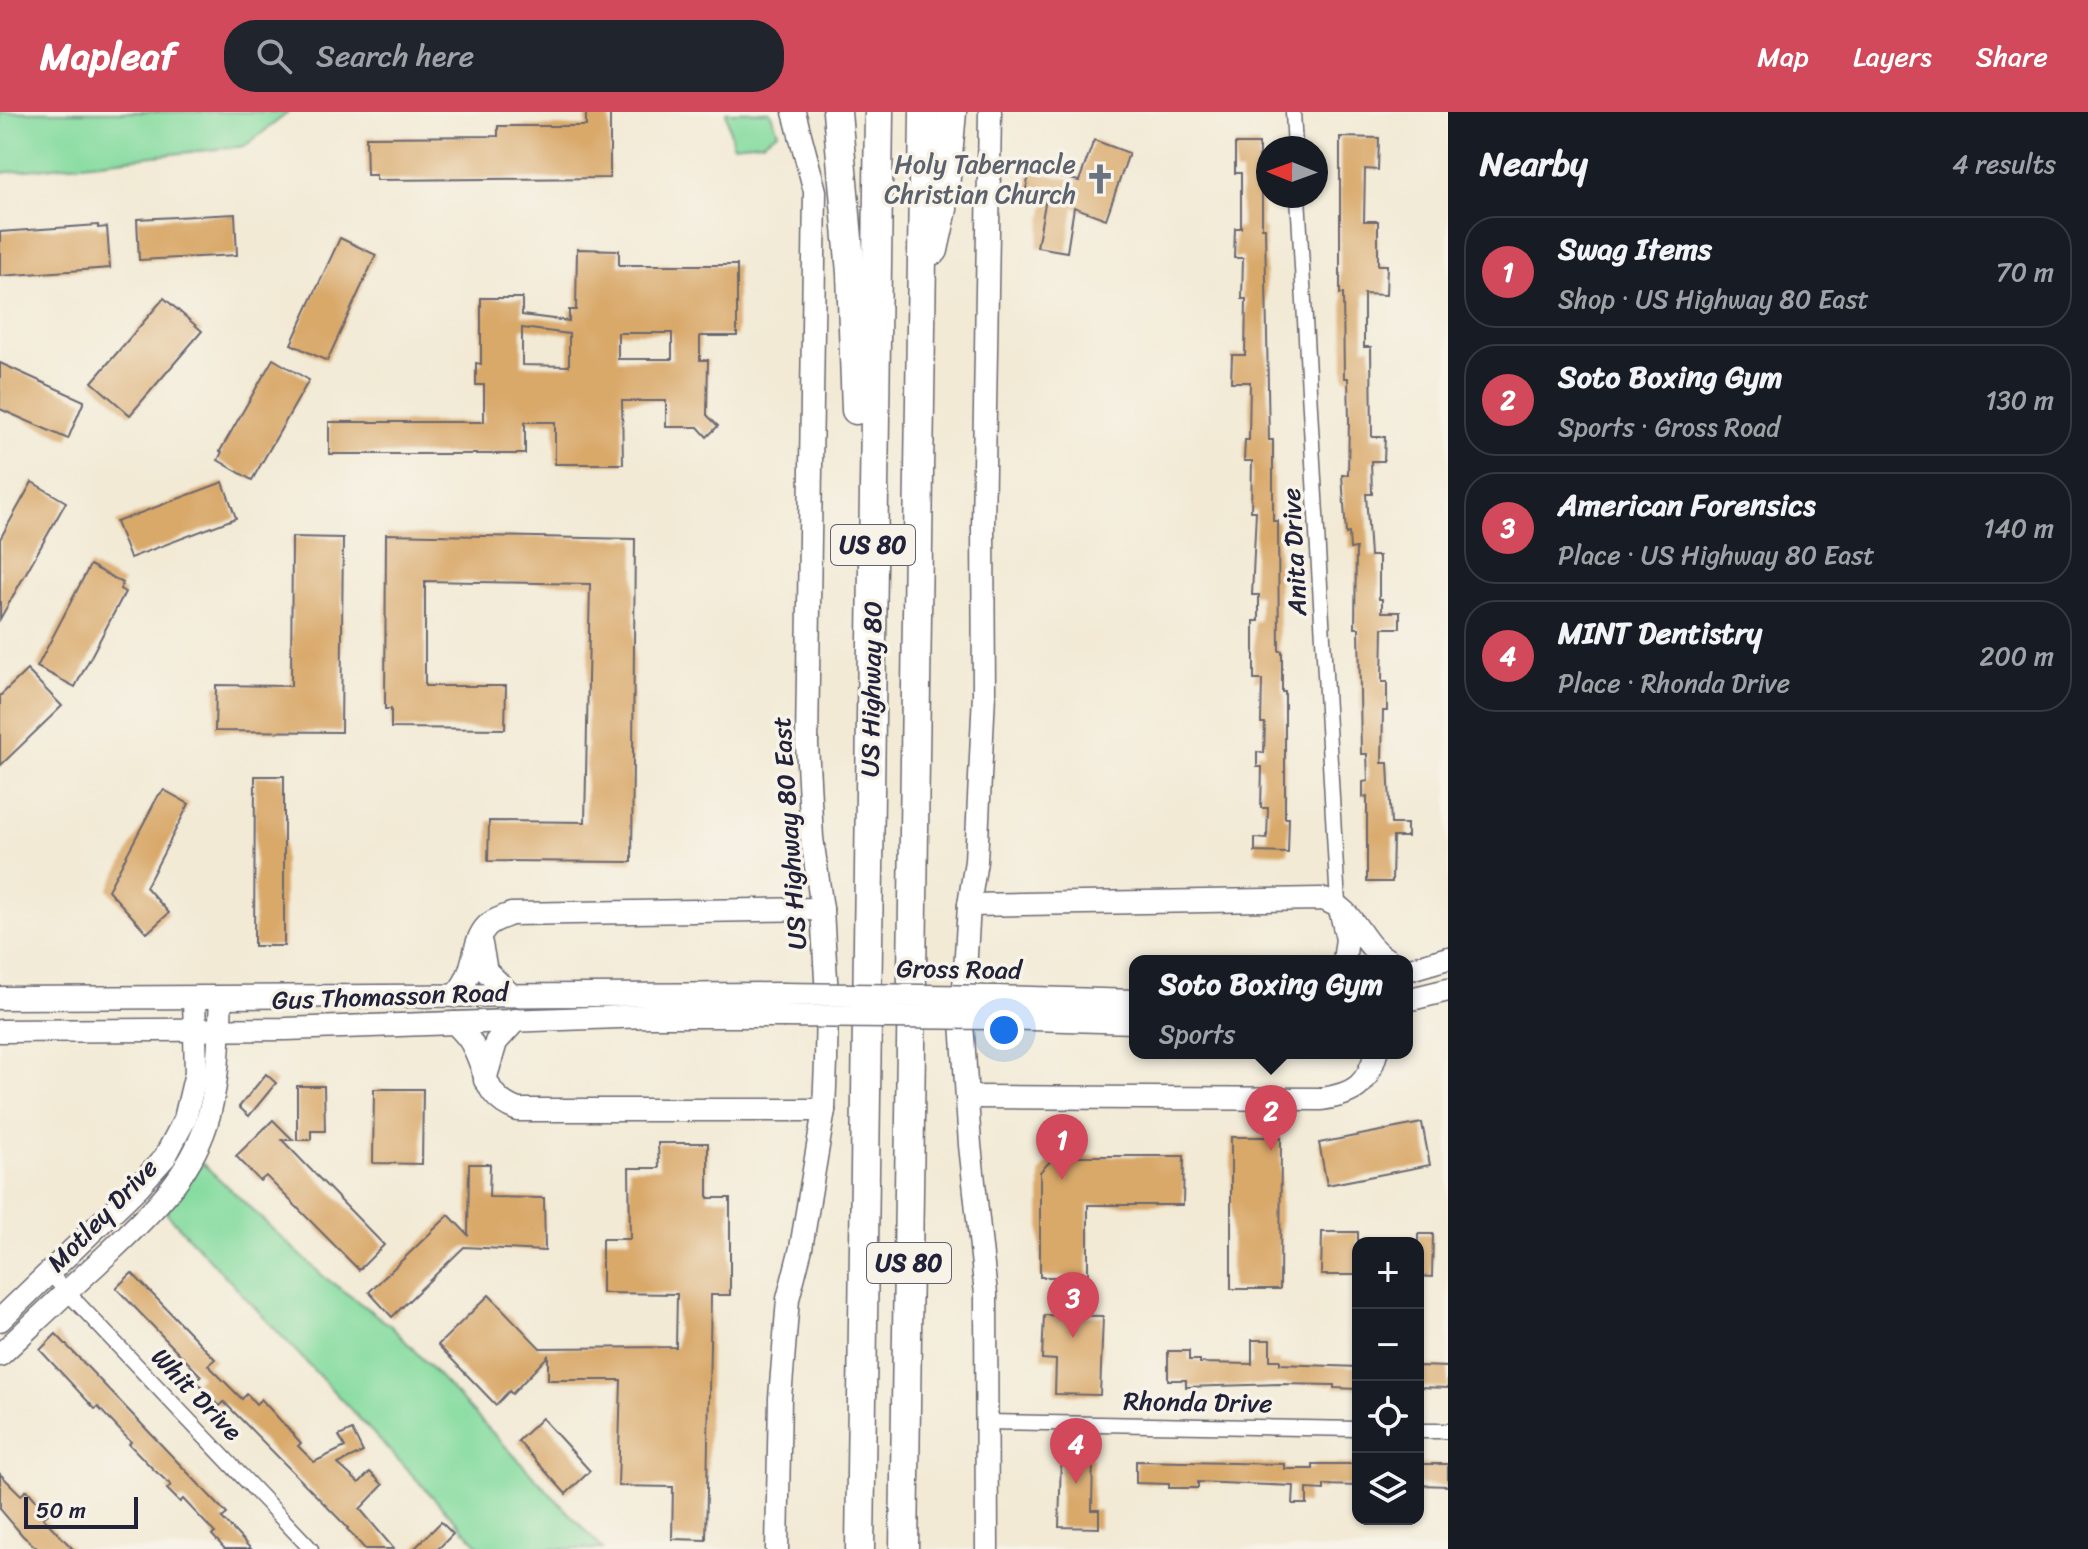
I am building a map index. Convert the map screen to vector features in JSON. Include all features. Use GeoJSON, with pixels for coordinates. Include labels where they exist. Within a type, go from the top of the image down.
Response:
{"type":"FeatureCollection","features":[{"type":"Feature","properties":{"kind":"highway"},"geometry":{"type":"LineString","coordinates":[[837,112],[851,273],[857,498],[872,603]]}},
{"type":"Feature","properties":{"kind":"highway","name":"US Highway 80"},"geometry":{"type":"LineString","coordinates":[[860,1549],[879,112]]}},
{"type":"Feature","properties":{"kind":"highway","name":"US Highway 80"},"geometry":{"type":"LineString","coordinates":[[904,1549],[924,112]]}},
{"type":"Feature","properties":{"kind":"highway"},"geometry":{"type":"LineString","coordinates":[[921,313],[943,209],[952,112]]}},
{"type":"Feature","properties":{"kind":"main road","name":"US Highway 80 East"},"geometry":{"type":"LineString","coordinates":[[777,1549],[780,1398],[788,1299],[801,1248],[824,1110],[827,997],[822,909],[812,838],[807,744],[815,191],[794,112]]}},
{"type":"Feature","properties":{"kind":"main road"},"geometry":{"type":"LineString","coordinates":[[987,1549],[986,1294],[970,1145],[962,1021],[969,905],[976,861],[984,694],[983,513],[990,112]]}},
{"type":"Feature","properties":{"kind":"main road"},"geometry":{"type":"LineString","coordinates":[[969,905],[1321,899],[1338,904],[1348,913],[1367,944],[1381,955]]}},
{"type":"Feature","properties":{"kind":"main road"},"geometry":{"type":"LineString","coordinates":[[1338,904],[1347,939],[1345,955]]}},
{"type":"Feature","properties":{"kind":"main road"},"geometry":{"type":"LineString","coordinates":[[454,996],[466,985],[487,926],[511,914],[822,909]]}},
{"type":"Feature","properties":{"kind":"main road"},"geometry":{"type":"LineString","coordinates":[[481,939],[486,971],[511,995]]}},
{"type":"Feature","properties":{"kind":"main road"},"geometry":{"type":"LineString","coordinates":[[1413,968],[1448,958]]}},
{"type":"Feature","properties":{"kind":"main road"},"geometry":{"type":"LineString","coordinates":[[1413,999],[1448,990]]}},
{"type":"Feature","properties":{"kind":"main road","name":"Gus Thomasson Road"},"geometry":{"type":"LineString","coordinates":[[0,998],[511,995],[782,1005]]}},
{"type":"Feature","properties":{"kind":"main road"},"geometry":{"type":"LineString","coordinates":[[395,997],[395,1026]]}},
{"type":"Feature","properties":{"kind":"main road","name":"Motley Drive"},"geometry":{"type":"LineString","coordinates":[[0,1355],[166,1196],[188,1165],[195,1122],[194,998]]}},
{"type":"Feature","properties":{"kind":"main road","name":"Motley Drive"},"geometry":{"type":"LineString","coordinates":[[0,1320],[139,1186],[195,1122],[214,1092],[221,998]]}},
{"type":"Feature","properties":{"kind":"main road","name":"Gross Road"},"geometry":{"type":"LineString","coordinates":[[782,1005],[996,1008],[1129,1001]]}},
{"type":"Feature","properties":{"kind":"main road","name":"Gus Thomasson Road"},"geometry":{"type":"LineString","coordinates":[[0,1031],[395,1026],[782,1005]]}},
{"type":"Feature","properties":{"kind":"main road","name":"Gross Road"},"geometry":{"type":"LineString","coordinates":[[996,1008],[1129,1021]]}},
{"type":"Feature","properties":{"kind":"main road"},"geometry":{"type":"LineString","coordinates":[[485,1081],[496,1042],[516,1020]]}},
{"type":"Feature","properties":{"kind":"main road"},"geometry":{"type":"LineString","coordinates":[[455,1023],[471,1042],[485,1081],[507,1106],[531,1112],[824,1110]]}},
{"type":"Feature","properties":{"kind":"main road"},"geometry":{"type":"LineString","coordinates":[[968,1097],[1322,1099],[1341,1096],[1357,1088],[1366,1079],[1374,1059]]}},
{"type":"Feature","properties":{"kind":"street"},"geometry":{"type":"LineString","coordinates":[[1293,112],[1294,136]]}},
{"type":"Feature","properties":{"kind":"street","name":"Anita Drive"},"geometry":{"type":"LineString","coordinates":[[1299,208],[1338,904]]}},
{"type":"Feature","properties":{"kind":"street","name":"Whit Drive"},"geometry":{"type":"LineString","coordinates":[[49,1273],[311,1549]]}},
{"type":"Feature","properties":{"kind":"street","name":"Rhonda Drive"},"geometry":{"type":"LineString","coordinates":[[988,1422],[1352,1429]]}},
{"type":"Feature","properties":{"kind":"street"},"geometry":{"type":"LineString","coordinates":[[1424,1431],[1448,1431]]}},
{"type":"Feature","properties":{"kind":"green space"},"geometry":{"type":"Polygon","coordinates":[[[0,112],[289,112],[245,146],[0,173],[0,112]]]}},
{"type":"Feature","properties":{"kind":"green space"},"geometry":{"type":"Polygon","coordinates":[[[726,112],[770,112],[778,132],[762,142],[733,145],[726,112]]]}},
{"type":"Feature","properties":{"kind":"green space"},"geometry":{"type":"Polygon","coordinates":[[[202,1163],[323,1276],[391,1326],[603,1549],[482,1549],[166,1213],[202,1163]]]}},
{"type":"Feature","properties":{"kind":"building"},"geometry":{"type":"Polygon","coordinates":[[[586,112],[610,112],[610,178],[376,180],[376,175],[367,175],[366,137],[498,136],[498,126],[586,126],[586,112]]]}},
{"type":"Feature","properties":{"kind":"building"},"geometry":{"type":"Polygon","coordinates":[[[1340,137],[1379,138],[1378,170],[1365,169],[1364,221],[1378,221],[1378,265],[1387,265],[1386,295],[1364,294],[1364,347],[1371,347],[1372,437],[1385,437],[1384,461],[1371,461],[1372,494],[1366,494],[1370,556],[1379,556],[1382,612],[1400,612],[1400,628],[1383,628],[1382,682],[1387,682],[1387,711],[1383,711],[1382,763],[1388,763],[1391,824],[1407,824],[1407,837],[1393,837],[1392,882],[1367,882],[1367,796],[1363,797],[1363,782],[1368,781],[1367,754],[1361,754],[1359,628],[1355,628],[1356,548],[1350,549],[1349,533],[1346,534],[1342,475],[1348,475],[1349,420],[1348,378],[1344,378],[1343,294],[1340,294],[1340,137]]]}},
{"type":"Feature","properties":{"kind":"building"},"geometry":{"type":"Polygon","coordinates":[[[1094,140],[1129,153],[1106,219],[1074,207],[1067,252],[1037,247],[1046,198],[1025,193],[1030,171],[1079,181],[1094,140]]]}},
{"type":"Feature","properties":{"kind":"building"},"geometry":{"type":"Polygon","coordinates":[[[1235,144],[1256,144],[1256,208],[1262,208],[1262,228],[1265,228],[1269,440],[1273,440],[1273,521],[1278,521],[1279,651],[1282,651],[1282,692],[1285,692],[1288,853],[1255,852],[1255,838],[1267,839],[1268,808],[1261,808],[1262,767],[1257,767],[1257,752],[1264,753],[1265,723],[1261,723],[1262,680],[1254,680],[1254,621],[1259,621],[1259,595],[1252,595],[1256,511],[1251,511],[1252,461],[1244,461],[1245,440],[1249,440],[1250,382],[1231,382],[1232,355],[1245,355],[1243,258],[1234,258],[1235,228],[1241,228],[1241,173],[1235,173],[1235,144]]]}},
{"type":"Feature","properties":{"kind":"building"},"geometry":{"type":"Polygon","coordinates":[[[235,214],[237,255],[139,260],[137,219],[235,214]]]}},
{"type":"Feature","properties":{"kind":"building"},"geometry":{"type":"Polygon","coordinates":[[[98,225],[98,228],[107,227],[110,268],[0,276],[0,232],[98,225]]]}},
{"type":"Feature","properties":{"kind":"building"},"geometry":{"type":"Polygon","coordinates":[[[340,238],[376,255],[327,361],[291,344],[340,238]]]}},
{"type":"Feature","properties":{"kind":"building"},"geometry":{"type":"Polygon","coordinates":[[[577,249],[619,250],[619,265],[737,265],[737,336],[700,336],[700,360],[708,360],[707,415],[718,426],[707,437],[698,427],[666,427],[666,401],[622,401],[623,464],[555,464],[555,422],[525,422],[525,454],[329,454],[329,422],[484,422],[484,385],[476,385],[476,363],[481,364],[481,298],[522,298],[522,315],[569,321],[569,310],[576,310],[577,249]],[[522,328],[522,365],[569,366],[569,334],[522,328]],[[618,333],[618,359],[672,359],[672,333],[618,333]]]}},
{"type":"Feature","properties":{"kind":"building"},"geometry":{"type":"Polygon","coordinates":[[[164,298],[202,331],[130,415],[92,382],[164,298]]]}},
{"type":"Feature","properties":{"kind":"building"},"geometry":{"type":"Polygon","coordinates":[[[273,359],[309,380],[252,480],[218,460],[220,451],[273,359]]]}},
{"type":"Feature","properties":{"kind":"building"},"geometry":{"type":"Polygon","coordinates":[[[0,363],[84,401],[68,439],[0,409],[0,363]]]}},
{"type":"Feature","properties":{"kind":"building"},"geometry":{"type":"Polygon","coordinates":[[[32,482],[66,502],[0,619],[0,539],[32,482]]]}},
{"type":"Feature","properties":{"kind":"building"},"geometry":{"type":"Polygon","coordinates":[[[223,482],[236,518],[130,558],[116,522],[223,482]]]}},
{"type":"Feature","properties":{"kind":"building"},"geometry":{"type":"Polygon","coordinates":[[[386,534],[635,539],[632,862],[488,861],[489,821],[585,822],[590,584],[425,581],[425,686],[506,686],[505,729],[391,728],[391,709],[385,709],[386,534]]]}},
{"type":"Feature","properties":{"kind":"building"},"geometry":{"type":"Polygon","coordinates":[[[292,537],[343,538],[341,732],[215,731],[216,685],[291,686],[292,537]]]}},
{"type":"Feature","properties":{"kind":"building"},"geometry":{"type":"Polygon","coordinates":[[[90,565],[123,583],[120,589],[125,592],[75,687],[37,667],[90,565]]]}},
{"type":"Feature","properties":{"kind":"building"},"geometry":{"type":"Polygon","coordinates":[[[27,670],[62,706],[0,766],[0,696],[27,670]]]}},
{"type":"Feature","properties":{"kind":"building"},"geometry":{"type":"Polygon","coordinates":[[[255,776],[284,776],[284,946],[254,946],[255,776]]]}},
{"type":"Feature","properties":{"kind":"building"},"geometry":{"type":"Polygon","coordinates":[[[164,790],[189,804],[146,887],[169,913],[147,933],[108,890],[164,790]]]}},
{"type":"Feature","properties":{"kind":"building"},"geometry":{"type":"Polygon","coordinates":[[[266,1074],[276,1083],[249,1116],[239,1107],[266,1074]]]}},
{"type":"Feature","properties":{"kind":"building"},"geometry":{"type":"Polygon","coordinates":[[[297,1086],[324,1086],[325,1131],[311,1131],[311,1140],[297,1140],[297,1086]]]}},
{"type":"Feature","properties":{"kind":"building"},"geometry":{"type":"Polygon","coordinates":[[[374,1089],[423,1089],[422,1164],[373,1163],[374,1089]]]}},
{"type":"Feature","properties":{"kind":"building"},"geometry":{"type":"Polygon","coordinates":[[[273,1120],[293,1140],[282,1140],[384,1245],[359,1270],[266,1176],[260,1181],[236,1156],[273,1120]]]}},
{"type":"Feature","properties":{"kind":"building"},"geometry":{"type":"Polygon","coordinates":[[[1422,1123],[1430,1165],[1327,1185],[1319,1143],[1422,1123]]]}},
{"type":"Feature","properties":{"kind":"building"},"geometry":{"type":"Polygon","coordinates":[[[1231,1137],[1281,1137],[1280,1289],[1231,1289],[1231,1137]]]}},
{"type":"Feature","properties":{"kind":"building"},"geometry":{"type":"Polygon","coordinates":[[[658,1143],[708,1143],[708,1198],[730,1198],[730,1295],[711,1295],[706,1540],[672,1539],[673,1487],[618,1486],[621,1380],[548,1380],[548,1356],[512,1394],[509,1391],[496,1405],[438,1345],[489,1295],[540,1348],[676,1347],[677,1294],[602,1293],[602,1239],[630,1239],[629,1168],[659,1168],[658,1143]]]}},
{"type":"Feature","properties":{"kind":"building"},"geometry":{"type":"Polygon","coordinates":[[[1055,1156],[1184,1156],[1183,1205],[1088,1205],[1088,1277],[1040,1277],[1040,1172],[1055,1156]]]}},
{"type":"Feature","properties":{"kind":"building"},"geometry":{"type":"Polygon","coordinates":[[[469,1164],[490,1164],[489,1197],[544,1198],[545,1251],[464,1247],[392,1317],[369,1292],[449,1215],[468,1235],[469,1164]]]}},
{"type":"Feature","properties":{"kind":"building"},"geometry":{"type":"Polygon","coordinates":[[[1322,1232],[1358,1232],[1358,1237],[1352,1237],[1352,1275],[1321,1275],[1322,1232]]]}},
{"type":"Feature","properties":{"kind":"building"},"geometry":{"type":"Polygon","coordinates":[[[1418,1234],[1433,1234],[1432,1277],[1424,1276],[1424,1237],[1418,1237],[1418,1234]]]}},
{"type":"Feature","properties":{"kind":"building"},"geometry":{"type":"Polygon","coordinates":[[[132,1273],[215,1359],[208,1365],[242,1399],[247,1394],[256,1404],[261,1399],[314,1462],[345,1447],[339,1436],[352,1430],[363,1452],[338,1464],[359,1483],[370,1472],[383,1485],[360,1509],[394,1549],[365,1549],[224,1402],[220,1406],[196,1381],[201,1376],[116,1288],[132,1273]]]}},
{"type":"Feature","properties":{"kind":"building"},"geometry":{"type":"Polygon","coordinates":[[[1044,1315],[1103,1316],[1100,1395],[1055,1394],[1056,1360],[1042,1359],[1044,1315]]]}},
{"type":"Feature","properties":{"kind":"building"},"geometry":{"type":"Polygon","coordinates":[[[56,1334],[227,1514],[222,1518],[251,1549],[225,1549],[212,1535],[215,1533],[183,1499],[180,1502],[167,1489],[171,1485],[40,1350],[56,1334]]]}},
{"type":"Feature","properties":{"kind":"building"},"geometry":{"type":"Polygon","coordinates":[[[1252,1340],[1270,1340],[1270,1360],[1280,1360],[1280,1364],[1352,1367],[1352,1389],[1334,1388],[1334,1385],[1280,1384],[1186,1387],[1186,1380],[1168,1380],[1168,1351],[1189,1351],[1189,1360],[1200,1360],[1200,1363],[1252,1364],[1252,1340]]]}},
{"type":"Feature","properties":{"kind":"building"},"geometry":{"type":"Polygon","coordinates":[[[1424,1366],[1448,1367],[1448,1388],[1424,1387],[1424,1366]]]}},
{"type":"Feature","properties":{"kind":"building"},"geometry":{"type":"Polygon","coordinates":[[[542,1418],[590,1471],[566,1494],[518,1441],[542,1418]]]}},
{"type":"Feature","properties":{"kind":"building"},"geometry":{"type":"Polygon","coordinates":[[[1061,1457],[1093,1457],[1092,1510],[1099,1510],[1099,1528],[1059,1527],[1061,1457]]]}},
{"type":"Feature","properties":{"kind":"building"},"geometry":{"type":"Polygon","coordinates":[[[1136,1461],[1285,1464],[1285,1469],[1313,1469],[1313,1464],[1352,1464],[1352,1486],[1324,1485],[1324,1490],[1307,1489],[1307,1504],[1293,1504],[1294,1486],[1198,1482],[1198,1488],[1169,1488],[1169,1484],[1136,1483],[1136,1461]]]}},
{"type":"Feature","properties":{"kind":"building"},"geometry":{"type":"Polygon","coordinates":[[[1424,1464],[1448,1464],[1448,1486],[1424,1485],[1424,1464]]]}},
{"type":"Feature","properties":{"kind":"building"},"geometry":{"type":"Polygon","coordinates":[[[0,1474],[21,1495],[27,1490],[48,1514],[43,1518],[73,1549],[38,1549],[23,1536],[0,1509],[0,1474]]]}},
{"type":"Feature","properties":{"kind":"building"},"geometry":{"type":"Polygon","coordinates":[[[441,1522],[453,1534],[438,1549],[414,1549],[441,1522]]]}},
{"type":"Feature","properties":{"kind":"place","name":"Holy Tabernacle Christian Church"},"geometry":{"type":"Point","coordinates":[1100,179]}},
{"type":"Feature","properties":{"kind":"place","name":"Soto Boxing Gym"},"geometry":{"type":"Point","coordinates":[1271,1151]}},
{"type":"Feature","properties":{"kind":"place","name":"Swag Items"},"geometry":{"type":"Point","coordinates":[1062,1180]}},
{"type":"Feature","properties":{"kind":"place","name":"American Forensics"},"geometry":{"type":"Point","coordinates":[1073,1338]}},
{"type":"Feature","properties":{"kind":"place","name":"MINT Dentistry"},"geometry":{"type":"Point","coordinates":[1076,1484]}}]}
